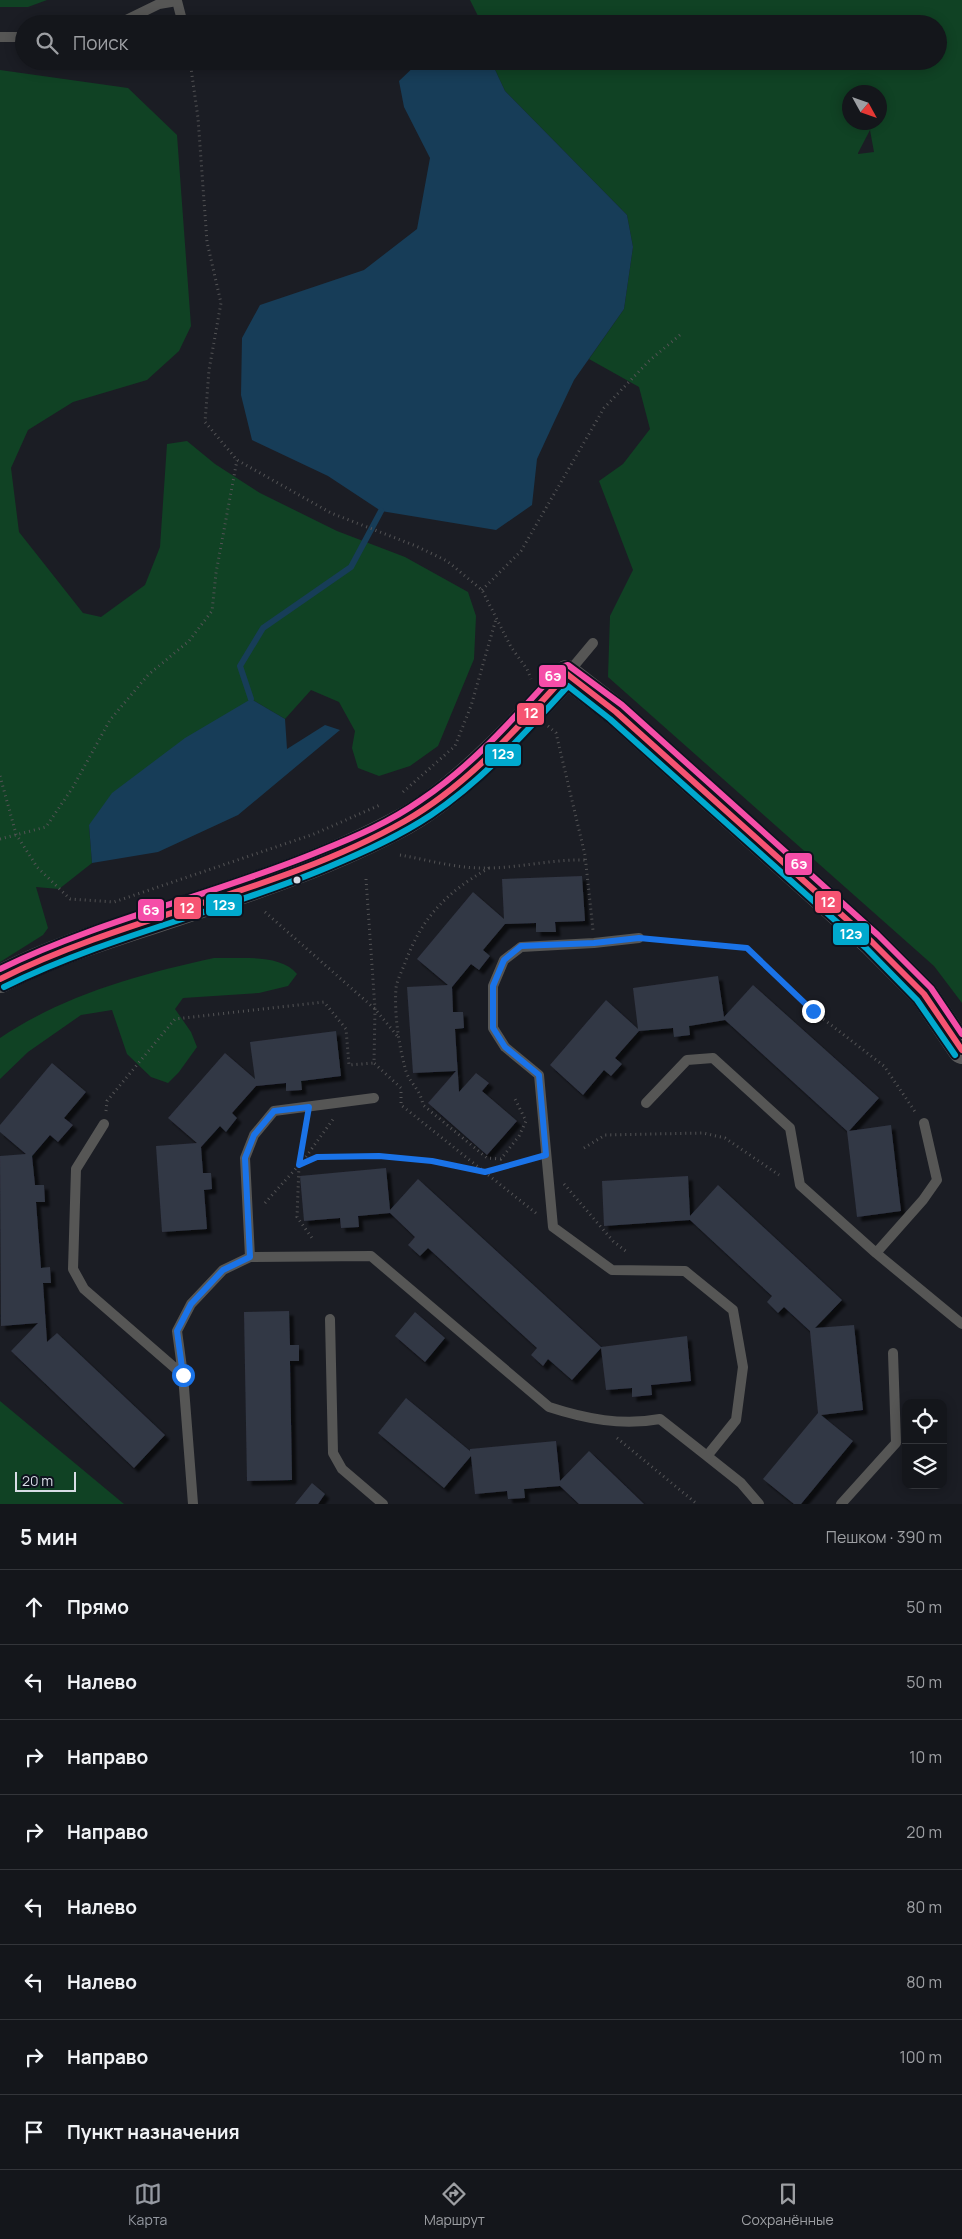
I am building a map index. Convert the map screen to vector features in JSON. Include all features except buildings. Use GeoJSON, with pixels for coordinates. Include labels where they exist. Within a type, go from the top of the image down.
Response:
{"type":"FeatureCollection","features":[{"type":"Feature","properties":{"kind":"main road"},"geometry":{"type":"LineString","coordinates":[[0,979],[28,964],[84,943],[289,874],[349,849],[407,820],[459,782],[533,712],[568,674],[616,712],[872,942],[924,994],[962,1050]]}},
{"type":"Feature","properties":{"kind":"lane"},"geometry":{"type":"LineString","coordinates":[[136,15],[159,4],[177,1],[181,15]]}},
{"type":"Feature","properties":{"kind":"lane"},"geometry":{"type":"LineString","coordinates":[[0,37],[15,38]]}},
{"type":"Feature","properties":{"kind":"lane"},"geometry":{"type":"LineString","coordinates":[[568,674],[593,643]]}},
{"type":"Feature","properties":{"kind":"lane"},"geometry":{"type":"LineString","coordinates":[[639,938],[594,943],[521,946],[504,960],[493,986],[493,1028],[505,1047],[539,1075],[552,1227],[612,1270],[686,1271],[732,1310],[743,1367],[736,1420],[707,1456]]}},
{"type":"Feature","properties":{"kind":"lane"},"geometry":{"type":"LineString","coordinates":[[646,1103],[687,1060],[713,1058],[790,1128],[800,1185],[876,1253],[962,1324]]}},
{"type":"Feature","properties":{"kind":"lane"},"geometry":{"type":"LineString","coordinates":[[250,1257],[245,1158],[254,1135],[274,1111],[374,1098]]}},
{"type":"Feature","properties":{"kind":"lane"},"geometry":{"type":"LineString","coordinates":[[876,1253],[937,1180],[924,1123]]}},
{"type":"Feature","properties":{"kind":"lane"},"geometry":{"type":"LineString","coordinates":[[104,1124],[76,1169],[73,1269],[84,1289],[183,1375]]}},
{"type":"Feature","properties":{"kind":"lane"},"geometry":{"type":"LineString","coordinates":[[192,1504],[183,1375],[177,1331],[191,1304],[223,1270],[250,1257],[371,1256],[549,1407],[584,1418],[639,1423],[660,1419],[741,1483],[759,1504]]}},
{"type":"Feature","properties":{"kind":"lane"},"geometry":{"type":"LineString","coordinates":[[330,1319],[334,1453],[342,1469],[383,1504]]}},
{"type":"Feature","properties":{"kind":"lane"},"geometry":{"type":"LineString","coordinates":[[841,1504],[896,1443],[893,1353]]}},
{"type":"Feature","properties":{"kind":"path"},"geometry":{"type":"LineString","coordinates":[[191,70],[198,118],[206,242],[221,303],[209,370],[204,422],[237,460],[331,513],[392,536],[447,562],[482,590],[511,647],[527,669],[534,687]]}},
{"type":"Feature","properties":{"kind":"path"},"geometry":{"type":"LineString","coordinates":[[482,590],[521,551],[604,408],[649,361],[681,334]]}},
{"type":"Feature","properties":{"kind":"path"},"geometry":{"type":"LineString","coordinates":[[0,839],[46,827],[73,787],[110,720],[148,675],[189,641],[212,611],[216,573],[237,460]]}},
{"type":"Feature","properties":{"kind":"path"},"geometry":{"type":"LineString","coordinates":[[396,798],[455,746],[471,706],[496,618]]}},
{"type":"Feature","properties":{"kind":"path"},"geometry":{"type":"LineString","coordinates":[[556,733],[586,860],[594,943]]}},
{"type":"Feature","properties":{"kind":"path"},"geometry":{"type":"LineString","coordinates":[[0,776],[16,834],[37,867],[70,899],[114,902],[314,834],[387,802]]}},
{"type":"Feature","properties":{"kind":"path"},"geometry":{"type":"LineString","coordinates":[[400,855],[473,868],[489,868],[560,859],[586,860]]}},
{"type":"Feature","properties":{"kind":"path"},"geometry":{"type":"LineString","coordinates":[[489,868],[460,885],[433,912],[412,944],[396,987],[400,1039],[406,1073],[421,1092],[423,1105],[487,1158],[501,1158],[519,1136],[526,1121],[514,1099]]}},
{"type":"Feature","properties":{"kind":"path"},"geometry":{"type":"LineString","coordinates":[[366,879],[375,1009],[374,1063]]}},
{"type":"Feature","properties":{"kind":"path"},"geometry":{"type":"LineString","coordinates":[[265,912],[375,1009],[400,1039]]}},
{"type":"Feature","properties":{"kind":"path"},"geometry":{"type":"LineString","coordinates":[[639,938],[747,948],[813,1011],[884,1066],[910,1107],[924,1123]]}},
{"type":"Feature","properties":{"kind":"path"},"geometry":{"type":"LineString","coordinates":[[104,1124],[107,1101],[175,1019],[324,1002],[346,1029],[349,1065],[374,1063],[401,1088],[401,1105],[552,1227]]}},
{"type":"Feature","properties":{"kind":"path"},"geometry":{"type":"LineString","coordinates":[[265,1204],[299,1165],[346,1102]]}},
{"type":"Feature","properties":{"kind":"path"},"geometry":{"type":"LineString","coordinates":[[309,1107],[299,1165],[297,1217],[312,1238]]}},
{"type":"Feature","properties":{"kind":"path"},"geometry":{"type":"LineString","coordinates":[[584,1148],[605,1135],[703,1133],[725,1138],[778,1175]]}},
{"type":"Feature","properties":{"kind":"path"},"geometry":{"type":"LineString","coordinates":[[299,1165],[317,1157],[379,1156],[432,1161],[485,1172],[546,1155]]}},
{"type":"Feature","properties":{"kind":"path"},"geometry":{"type":"LineString","coordinates":[[560,1180],[613,1241],[628,1253]]}},
{"type":"Feature","properties":{"kind":"path"},"geometry":{"type":"LineString","coordinates":[[584,1418],[621,1440],[697,1504]]}},
{"type":"Feature","properties":{"kind":"green space"},"geometry":{"type":"Polygon","coordinates":[[[0,0],[47,0],[28,7],[0,7],[0,0]]]}},
{"type":"Feature","properties":{"kind":"green space"},"geometry":{"type":"Polygon","coordinates":[[[470,0],[962,0],[962,1003],[934,966],[608,677],[610,616],[633,570],[599,481],[623,464],[650,429],[639,387],[589,359],[624,309],[633,247],[627,215],[505,91],[495,70],[947,70],[947,15],[478,15],[470,0]],[[870,130],[858,153],[874,152],[870,130]]]}},
{"type":"Feature","properties":{"kind":"green space"},"geometry":{"type":"Polygon","coordinates":[[[0,70],[128,88],[177,135],[191,326],[179,351],[147,380],[73,402],[28,430],[11,468],[19,532],[83,613],[101,617],[145,585],[160,547],[167,444],[187,441],[215,464],[260,493],[337,531],[405,557],[468,592],[476,616],[474,659],[438,746],[410,766],[379,776],[358,768],[352,748],[355,731],[339,702],[311,690],[285,719],[251,699],[89,825],[92,863],[59,889],[36,887],[48,928],[43,935],[0,962],[0,70]]]}},
{"type":"Feature","properties":{"kind":"green space"},"geometry":{"type":"Polygon","coordinates":[[[214,958],[270,960],[290,967],[297,974],[288,986],[259,993],[183,998],[175,1009],[191,1032],[197,1047],[179,1072],[168,1083],[151,1077],[127,1054],[112,1010],[81,1015],[28,1052],[0,1079],[0,1038],[25,1023],[76,998],[103,988],[158,971],[214,958]]]}},
{"type":"Feature","properties":{"kind":"green space"},"geometry":{"type":"Polygon","coordinates":[[[0,1401],[124,1504],[0,1504],[0,1401]]]}},
{"type":"Feature","properties":{"kind":"water"},"geometry":{"type":"Polygon","coordinates":[[[411,70],[495,70],[505,91],[627,215],[633,247],[624,309],[574,380],[555,420],[537,459],[532,505],[496,530],[381,511],[328,476],[252,440],[241,395],[242,338],[260,305],[364,270],[417,229],[430,158],[404,107],[399,81],[411,70]]]}},
{"type":"Feature","properties":{"kind":"water"},"geometry":{"type":"Polygon","coordinates":[[[251,699],[285,719],[287,749],[325,725],[340,730],[238,815],[158,852],[92,863],[89,825],[112,793],[185,738],[251,699]]]}},
{"type":"Feature","properties":{"kind":"waterway"},"geometry":{"type":"LineString","coordinates":[[251,699],[240,666],[263,628],[351,567],[381,511]]}},
{"type":"Feature","properties":{"kind":"transit line","name":"6э"},"geometry":{"type":"LineString","coordinates":[[0,969],[78,936],[280,867],[372,829],[409,808],[459,771],[495,738],[561,667],[568,665],[622,705],[878,935],[931,988],[962,1034]]}},
{"type":"Feature","properties":{"kind":"transit line","name":"12"},"geometry":{"type":"LineString","coordinates":[[0,979],[100,937],[306,867],[356,846],[405,821],[428,807],[471,773],[511,734],[567,674],[616,712],[872,942],[924,994],[962,1050]]}},
{"type":"Feature","properties":{"kind":"transit line","name":"12э"},"geometry":{"type":"LineString","coordinates":[[4,987],[83,953],[286,884],[393,837],[431,815],[468,787],[503,755],[568,686],[610,719],[866,948],[917,1000],[955,1055]]}},
{"type":"Feature","properties":{"kind":"route"},"geometry":{"type":"LineString","coordinates":[[183,1375],[177,1331],[191,1304],[223,1270],[250,1257],[245,1158],[254,1135],[274,1111],[309,1107],[299,1165],[317,1157],[379,1156],[432,1161],[485,1172],[546,1155],[539,1075],[505,1047],[493,1028],[493,986],[504,960],[521,946],[594,943],[639,938],[747,948],[813,1011]]}}]}
